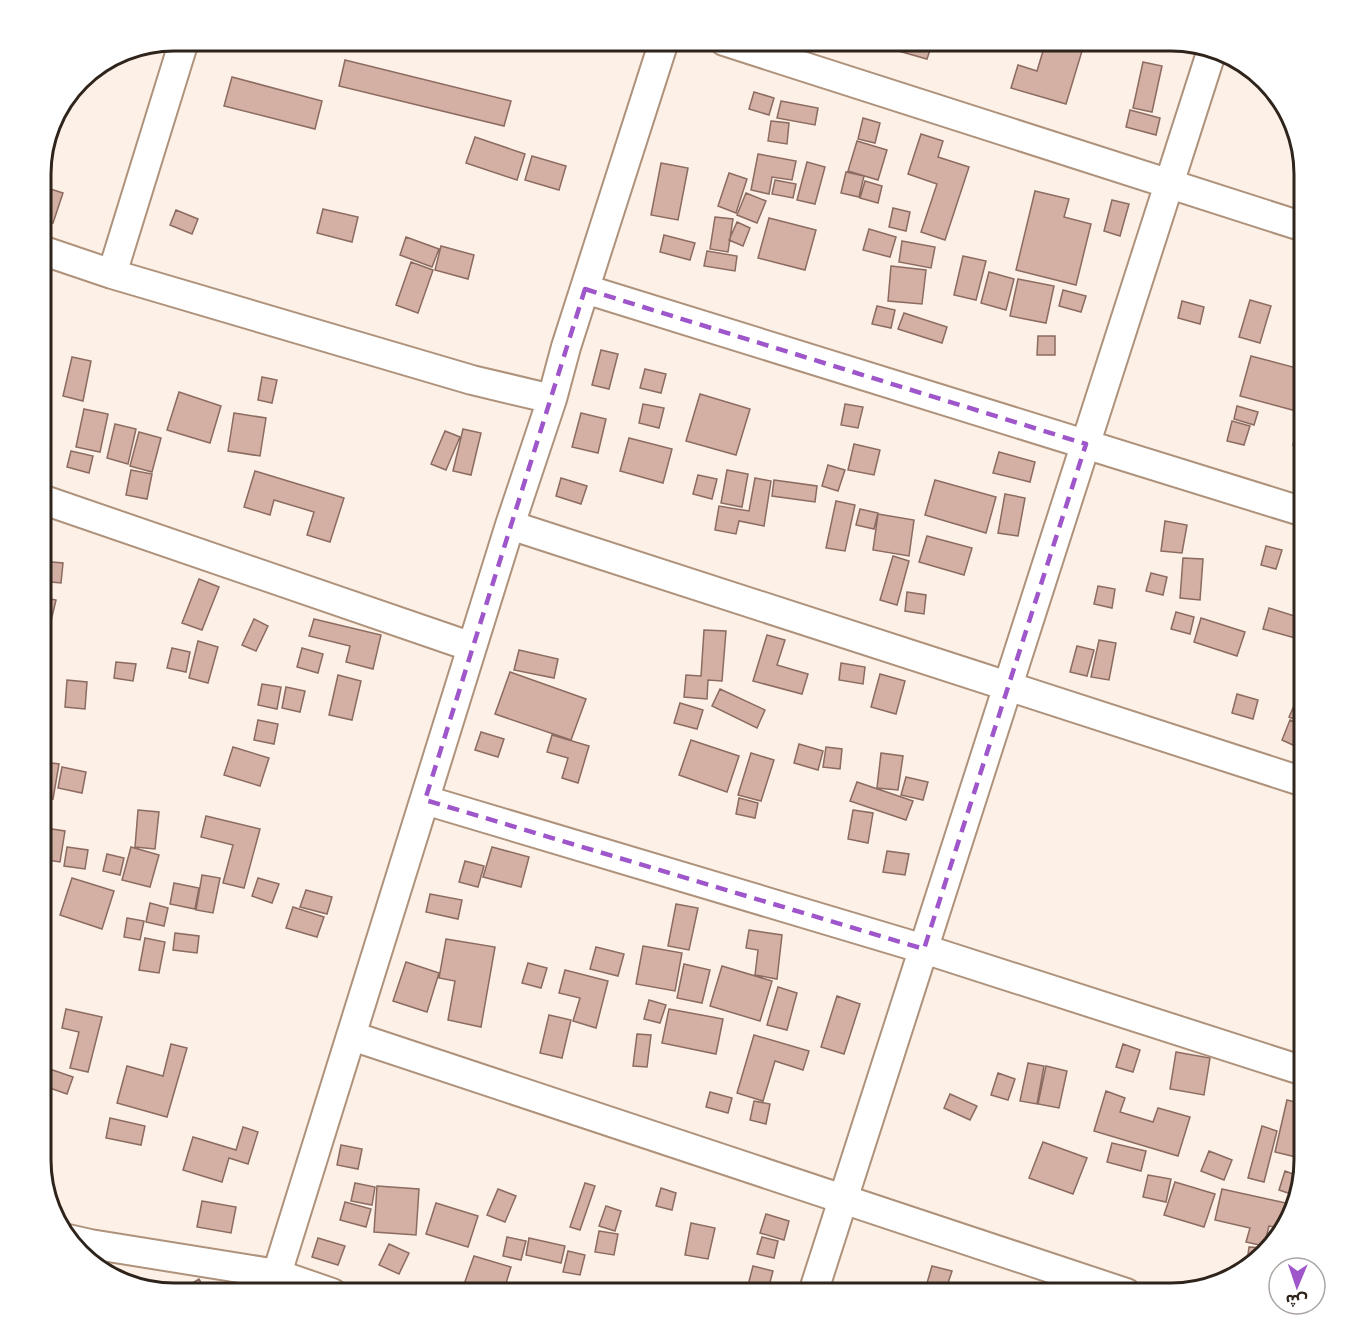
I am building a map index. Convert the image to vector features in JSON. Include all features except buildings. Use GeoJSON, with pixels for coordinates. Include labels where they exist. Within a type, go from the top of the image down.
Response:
{"type":"FeatureCollection","features":[{"type":"Feature","properties":{"kind":"street"},"geometry":{"type":"LineString","coordinates":[[112,274],[181,51]]}},
{"type":"Feature","properties":{"kind":"street"},"geometry":{"type":"LineString","coordinates":[[274,1283],[510,525],[552,399],[566,347],[661,51]]}},
{"type":"Feature","properties":{"kind":"street"},"geometry":{"type":"LineString","coordinates":[[755,51],[1294,224]]}},
{"type":"Feature","properties":{"kind":"street"},"geometry":{"type":"LineString","coordinates":[[816,1283],[1210,57]]}},
{"type":"Feature","properties":{"kind":"street"},"geometry":{"type":"LineString","coordinates":[[51,253],[112,274],[472,380],[552,399]]}},
{"type":"Feature","properties":{"kind":"street"},"geometry":{"type":"LineString","coordinates":[[585,289],[1294,509]]}},
{"type":"Feature","properties":{"kind":"street"},"geometry":{"type":"LineString","coordinates":[[51,502],[472,647]]}},
{"type":"Feature","properties":{"kind":"street"},"geometry":{"type":"LineString","coordinates":[[510,525],[1294,778]]}},
{"type":"Feature","properties":{"kind":"street"},"geometry":{"type":"LineString","coordinates":[[425,800],[924,949],[1294,1067]]}},
{"type":"Feature","properties":{"kind":"street"},"geometry":{"type":"LineString","coordinates":[[352,1036],[1096,1283]]}},
{"type":"Feature","properties":{"kind":"street"},"geometry":{"type":"LineString","coordinates":[[83,1242],[269,1283]]}},
{"type":"Feature","properties":{"kind":"highlighted area"},"geometry":{"type":"Polygon","coordinates":[[[585,289],[1086,444],[924,949],[425,800],[585,289]]]}}]}
